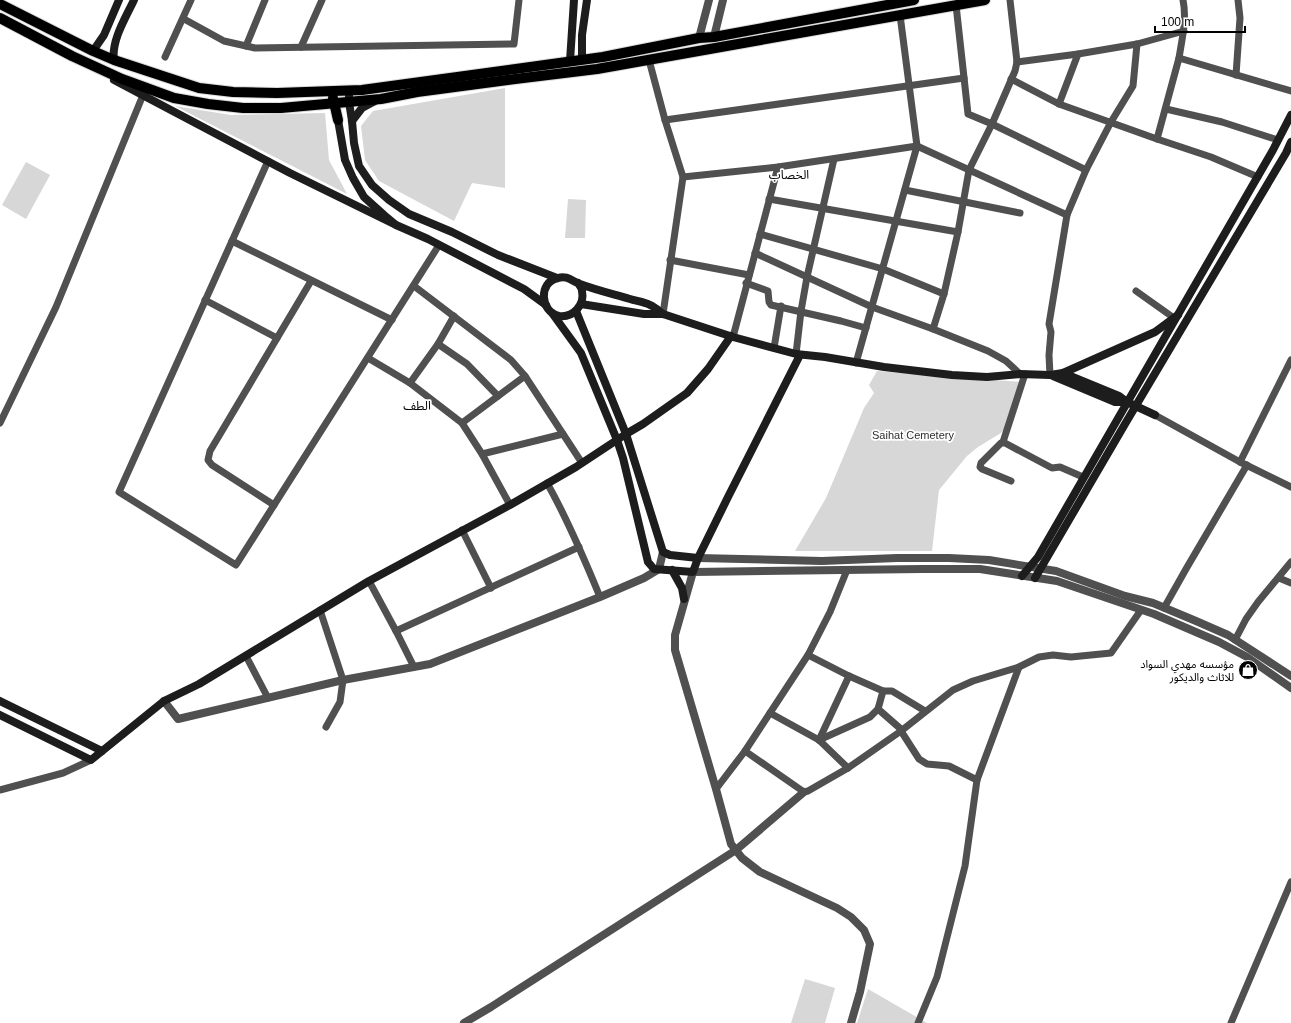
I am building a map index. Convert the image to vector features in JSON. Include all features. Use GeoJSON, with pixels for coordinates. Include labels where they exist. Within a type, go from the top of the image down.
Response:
{"type":"FeatureCollection","features":[{"type":"Feature","properties":{"kind":"main road"},"geometry":{"type":"LineString","coordinates":[[93,51],[104,35],[119,0]]}},
{"type":"Feature","properties":{"kind":"main road"},"geometry":{"type":"LineString","coordinates":[[114,60],[112,52],[115,42],[134,0]]}},
{"type":"Feature","properties":{"kind":"main road"},"geometry":{"type":"LineString","coordinates":[[570,61],[574,0]]}},
{"type":"Feature","properties":{"kind":"main road"},"geometry":{"type":"LineString","coordinates":[[582,60],[582,35],[587,0]]}},
{"type":"Feature","properties":{"kind":"main road"},"geometry":{"type":"LineString","coordinates":[[5,3],[93,51],[114,60],[199,88],[232,92],[262,93],[362,90],[582,60],[914,0]]}},
{"type":"Feature","properties":{"kind":"main road"},"geometry":{"type":"LineString","coordinates":[[352,121],[362,108],[372,101],[417,92],[597,69],[985,0]]}},
{"type":"Feature","properties":{"kind":"main road"},"geometry":{"type":"LineString","coordinates":[[0,18],[268,161],[439,245],[524,289],[546,305],[581,353],[617,440],[623,458],[648,562],[654,569],[693,572],[698,558],[798,355]]}},
{"type":"Feature","properties":{"kind":"main road"},"geometry":{"type":"LineString","coordinates":[[72,56],[122,79],[167,95],[208,104],[243,108],[281,108],[381,99]]}},
{"type":"Feature","properties":{"kind":"main road"},"geometry":{"type":"LineString","coordinates":[[349,90],[354,143],[359,166],[372,185],[389,200],[409,214],[452,232],[498,255],[557,278],[569,277],[578,283],[650,305],[663,314],[798,355],[825,357],[884,367],[959,376],[987,377],[1022,374],[1050,375],[1063,373],[1155,332],[1176,317]]}},
{"type":"Feature","properties":{"kind":"main road"},"geometry":{"type":"LineString","coordinates":[[330,91],[335,103],[345,160],[353,178],[364,197],[396,225]]}},
{"type":"Feature","properties":{"kind":"main road"},"geometry":{"type":"LineString","coordinates":[[1022,576],[1038,557],[1083,477],[1274,150],[1291,115]]}},
{"type":"Feature","properties":{"kind":"main road"},"geometry":{"type":"LineString","coordinates":[[1035,578],[1135,406],[1288,153],[1291,143],[1278,140]]}},
{"type":"Feature","properties":{"kind":"main road"},"geometry":{"type":"LineString","coordinates":[[1274,150],[1288,153]]}},
{"type":"Feature","properties":{"kind":"main road"},"geometry":{"type":"LineString","coordinates":[[546,305],[544,292],[548,284],[557,278]]}},
{"type":"Feature","properties":{"kind":"main road"},"geometry":{"type":"LineString","coordinates":[[578,283],[582,291],[579,308],[626,434],[663,552],[670,555],[698,558]]}},
{"type":"Feature","properties":{"kind":"main road"},"geometry":{"type":"LineString","coordinates":[[552,313],[559,316],[568,316],[579,308],[644,314],[663,314]]}},
{"type":"Feature","properties":{"kind":"main road"},"geometry":{"type":"LineString","coordinates":[[0,715],[91,760],[164,701],[199,684],[369,581],[510,505],[582,463],[643,424],[687,393],[732,336]]}},
{"type":"Feature","properties":{"kind":"main road"},"geometry":{"type":"LineString","coordinates":[[1063,373],[1119,396],[1127,402],[1155,415]]}},
{"type":"Feature","properties":{"kind":"main road"},"geometry":{"type":"LineString","coordinates":[[1050,375],[1115,402],[1127,402]]}},
{"type":"Feature","properties":{"kind":"main road"},"geometry":{"type":"LineString","coordinates":[[672,570],[682,588],[684,599]]}},
{"type":"Feature","properties":{"kind":"main road"},"geometry":{"type":"LineString","coordinates":[[0,702],[102,751]]}},
{"type":"Feature","properties":{"kind":"street"},"geometry":{"type":"LineString","coordinates":[[165,57],[184,19],[191,0]]}},
{"type":"Feature","properties":{"kind":"street"},"geometry":{"type":"LineString","coordinates":[[246,46],[265,0]]}},
{"type":"Feature","properties":{"kind":"street"},"geometry":{"type":"LineString","coordinates":[[301,47],[322,0]]}},
{"type":"Feature","properties":{"kind":"street"},"geometry":{"type":"LineString","coordinates":[[184,19],[224,41],[255,48],[514,44],[519,0]]}},
{"type":"Feature","properties":{"kind":"street"},"geometry":{"type":"LineString","coordinates":[[699,38],[709,0]]}},
{"type":"Feature","properties":{"kind":"street"},"geometry":{"type":"LineString","coordinates":[[714,37],[723,0]]}},
{"type":"Feature","properties":{"kind":"street"},"geometry":{"type":"LineString","coordinates":[[933,329],[944,294],[958,232],[969,170],[992,124],[1017,62],[1010,0]]}},
{"type":"Feature","properties":{"kind":"street"},"geometry":{"type":"LineString","coordinates":[[1157,139],[1179,58],[1184,31],[1185,7],[1183,0]]}},
{"type":"Feature","properties":{"kind":"street"},"geometry":{"type":"LineString","coordinates":[[1236,75],[1240,18],[1238,0]]}},
{"type":"Feature","properties":{"kind":"street"},"geometry":{"type":"LineString","coordinates":[[956,5],[968,114],[992,124],[1086,170]]}},
{"type":"Feature","properties":{"kind":"street"},"geometry":{"type":"LineString","coordinates":[[856,363],[897,222],[904,190],[917,146],[900,15]]}},
{"type":"Feature","properties":{"kind":"street"},"geometry":{"type":"LineString","coordinates":[[1017,62],[1137,44],[1184,31]]}},
{"type":"Feature","properties":{"kind":"street"},"geometry":{"type":"LineString","coordinates":[[1050,375],[1049,355],[1051,332],[1049,324],[1067,216],[1086,170],[1111,122],[1133,86],[1137,44]]}},
{"type":"Feature","properties":{"kind":"street"},"geometry":{"type":"LineString","coordinates":[[1059,104],[1078,54]]}},
{"type":"Feature","properties":{"kind":"street"},"geometry":{"type":"LineString","coordinates":[[1179,58],[1291,91]]}},
{"type":"Feature","properties":{"kind":"street"},"geometry":{"type":"LineString","coordinates":[[649,60],[665,120],[683,177],[663,314]]}},
{"type":"Feature","properties":{"kind":"street"},"geometry":{"type":"LineString","coordinates":[[665,120],[964,78]]}},
{"type":"Feature","properties":{"kind":"street"},"geometry":{"type":"LineString","coordinates":[[1011,79],[1059,104],[1211,157],[1258,177]]}},
{"type":"Feature","properties":{"kind":"street"},"geometry":{"type":"LineString","coordinates":[[0,423],[56,307],[143,95]]}},
{"type":"Feature","properties":{"kind":"street"},"geometry":{"type":"LineString","coordinates":[[1166,109],[1222,122],[1278,140]]}},
{"type":"Feature","properties":{"kind":"street"},"geometry":{"type":"LineString","coordinates":[[683,177],[778,167],[917,146],[1067,216]]}},
{"type":"Feature","properties":{"kind":"street"},"geometry":{"type":"LineString","coordinates":[[798,355],[801,311],[807,277],[834,159]]}},
{"type":"Feature","properties":{"kind":"street"},"geometry":{"type":"LineString","coordinates":[[268,161],[118,492],[236,565],[439,245]]}},
{"type":"Feature","properties":{"kind":"street"},"geometry":{"type":"LineString","coordinates":[[732,336],[778,167]]}},
{"type":"Feature","properties":{"kind":"street"},"geometry":{"type":"LineString","coordinates":[[904,190],[1020,213]]}},
{"type":"Feature","properties":{"kind":"street"},"geometry":{"type":"LineString","coordinates":[[770,199],[958,232]]}},
{"type":"Feature","properties":{"kind":"street"},"geometry":{"type":"LineString","coordinates":[[760,234],[883,269],[944,294]]}},
{"type":"Feature","properties":{"kind":"street"},"geometry":{"type":"LineString","coordinates":[[232,241],[392,320]]}},
{"type":"Feature","properties":{"kind":"street"},"geometry":{"type":"LineString","coordinates":[[755,253],[872,307],[988,351],[1006,361],[1022,374],[1003,442],[999,444],[981,462],[980,465],[982,469],[1011,481]]}},
{"type":"Feature","properties":{"kind":"street"},"geometry":{"type":"LineString","coordinates":[[670,260],[749,275]]}},
{"type":"Feature","properties":{"kind":"street"},"geometry":{"type":"LineString","coordinates":[[274,505],[212,465],[208,460],[210,451],[311,280]]}},
{"type":"Feature","properties":{"kind":"street"},"geometry":{"type":"LineString","coordinates":[[746,283],[766,290],[769,294],[769,304],[866,328]]}},
{"type":"Feature","properties":{"kind":"street"},"geometry":{"type":"LineString","coordinates":[[414,286],[511,360],[525,376],[582,463]]}},
{"type":"Feature","properties":{"kind":"street"},"geometry":{"type":"LineString","coordinates":[[1136,291],[1176,317]]}},
{"type":"Feature","properties":{"kind":"street"},"geometry":{"type":"LineString","coordinates":[[205,300],[277,338]]}},
{"type":"Feature","properties":{"kind":"street"},"geometry":{"type":"LineString","coordinates":[[774,348],[781,306]]}},
{"type":"Feature","properties":{"kind":"street"},"geometry":{"type":"LineString","coordinates":[[410,383],[438,344],[454,316]]}},
{"type":"Feature","properties":{"kind":"street"},"geometry":{"type":"LineString","coordinates":[[438,344],[467,364],[498,396]]}},
{"type":"Feature","properties":{"kind":"street"},"geometry":{"type":"LineString","coordinates":[[368,358],[410,383],[462,423],[482,454],[510,505]]}},
{"type":"Feature","properties":{"kind":"street"},"geometry":{"type":"LineString","coordinates":[[1164,608],[1243,464],[1291,360]]}},
{"type":"Feature","properties":{"kind":"street"},"geometry":{"type":"LineString","coordinates":[[462,423],[525,376]]}},
{"type":"Feature","properties":{"kind":"street"},"geometry":{"type":"LineString","coordinates":[[1155,415],[1243,464],[1291,487]]}},
{"type":"Feature","properties":{"kind":"street"},"geometry":{"type":"LineString","coordinates":[[482,454],[563,434]]}},
{"type":"Feature","properties":{"kind":"street"},"geometry":{"type":"LineString","coordinates":[[1003,442],[1052,468],[1060,467],[1083,477]]}},
{"type":"Feature","properties":{"kind":"street"},"geometry":{"type":"LineString","coordinates":[[548,483],[579,547],[600,597]]}},
{"type":"Feature","properties":{"kind":"street"},"geometry":{"type":"LineString","coordinates":[[462,530],[491,588]]}},
{"type":"Feature","properties":{"kind":"street"},"geometry":{"type":"LineString","coordinates":[[396,632],[579,547]]}},
{"type":"Feature","properties":{"kind":"street"},"geometry":{"type":"LineString","coordinates":[[164,701],[178,719],[343,680],[430,664],[600,597],[648,576],[660,569],[663,552]]}},
{"type":"Feature","properties":{"kind":"street"},"geometry":{"type":"LineString","coordinates":[[698,558],[822,561],[897,558],[949,558],[989,560],[1056,571],[1125,596],[1154,603],[1196,621],[1234,640],[1291,676]]}},
{"type":"Feature","properties":{"kind":"street"},"geometry":{"type":"LineString","coordinates":[[1234,640],[1254,608],[1291,562]]}},
{"type":"Feature","properties":{"kind":"street"},"geometry":{"type":"LineString","coordinates":[[853,1022],[870,944],[864,930],[851,917],[837,908],[760,872],[742,858],[731,844],[675,650],[675,635],[684,599],[693,572],[980,569],[1057,581],[1154,614],[1219,642],[1247,657],[1291,688]]}},
{"type":"Feature","properties":{"kind":"street"},"geometry":{"type":"LineString","coordinates":[[716,789],[745,751],[808,655],[830,612],[847,570]]}},
{"type":"Feature","properties":{"kind":"street"},"geometry":{"type":"LineString","coordinates":[[1279,578],[1291,583]]}},
{"type":"Feature","properties":{"kind":"street"},"geometry":{"type":"LineString","coordinates":[[369,581],[414,667]]}},
{"type":"Feature","properties":{"kind":"street"},"geometry":{"type":"LineString","coordinates":[[320,610],[343,680],[340,702],[326,727]]}},
{"type":"Feature","properties":{"kind":"street"},"geometry":{"type":"LineString","coordinates":[[464,1023],[492,1007],[736,850],[804,792],[848,768],[953,690],[973,681],[1019,667],[1039,657],[1052,655],[1071,657],[1111,653],[1141,610]]}},
{"type":"Feature","properties":{"kind":"street"},"geometry":{"type":"LineString","coordinates":[[808,655],[883,691],[892,691],[925,711]]}},
{"type":"Feature","properties":{"kind":"street"},"geometry":{"type":"LineString","coordinates":[[246,656],[268,698]]}},
{"type":"Feature","properties":{"kind":"street"},"geometry":{"type":"LineString","coordinates":[[918,1023],[937,977],[965,866],[977,780],[1019,667]]}},
{"type":"Feature","properties":{"kind":"street"},"geometry":{"type":"LineString","coordinates":[[819,740],[849,676]]}},
{"type":"Feature","properties":{"kind":"street"},"geometry":{"type":"LineString","coordinates":[[819,740],[870,717],[878,709],[883,691]]}},
{"type":"Feature","properties":{"kind":"street"},"geometry":{"type":"LineString","coordinates":[[878,709],[901,730],[919,759],[927,764],[949,766],[977,780]]}},
{"type":"Feature","properties":{"kind":"street"},"geometry":{"type":"LineString","coordinates":[[770,713],[819,740],[848,768]]}},
{"type":"Feature","properties":{"kind":"street"},"geometry":{"type":"LineString","coordinates":[[745,751],[804,792]]}},
{"type":"Feature","properties":{"kind":"street"},"geometry":{"type":"LineString","coordinates":[[0,790],[63,773],[91,760]]}},
{"type":"Feature","properties":{"kind":"street"},"geometry":{"type":"LineString","coordinates":[[1231,1023],[1291,882]]}},
{"type":"Feature","properties":{"kind":"green space"},"geometry":{"type":"Polygon","coordinates":[[[505,88],[505,188],[472,183],[454,221],[379,181],[365,160],[361,126],[373,111],[505,88]]]}},
{"type":"Feature","properties":{"kind":"green space"},"geometry":{"type":"Polygon","coordinates":[[[175,106],[231,115],[325,113],[329,160],[347,194],[175,106]]]}},
{"type":"Feature","properties":{"kind":"green space"},"geometry":{"type":"Polygon","coordinates":[[[26,162],[50,175],[26,219],[2,205],[26,162]]]}},
{"type":"Feature","properties":{"kind":"green space"},"geometry":{"type":"Polygon","coordinates":[[[568,199],[586,200],[585,238],[565,238],[568,199]]]}},
{"type":"Feature","properties":{"kind":"green space","name":"Saihat Cemetery"},"geometry":{"type":"Polygon","coordinates":[[[877,371],[1021,382],[1007,426],[1001,433],[978,447],[967,456],[939,490],[932,551],[795,551],[826,498],[864,408],[874,393],[869,385],[877,371]]]}},
{"type":"Feature","properties":{"kind":"green space"},"geometry":{"type":"Polygon","coordinates":[[[805,979],[835,988],[825,1023],[791,1023],[805,979]]]}},
{"type":"Feature","properties":{"kind":"green space"},"geometry":{"type":"Polygon","coordinates":[[[868,989],[927,1023],[857,1023],[868,989]]]}},
{"type":"Feature","properties":{"kind":"place","name":"مؤسسه مهدي السواد للاثاث والديكور"},"geometry":{"type":"Point","coordinates":[1248,670]}},
{"type":"Feature","properties":{"kind":"district","name":"الخصاب"},"geometry":{"type":"Point","coordinates":[789,175]}},
{"type":"Feature","properties":{"kind":"district","name":"الطف"},"geometry":{"type":"Point","coordinates":[417,406]}}]}
